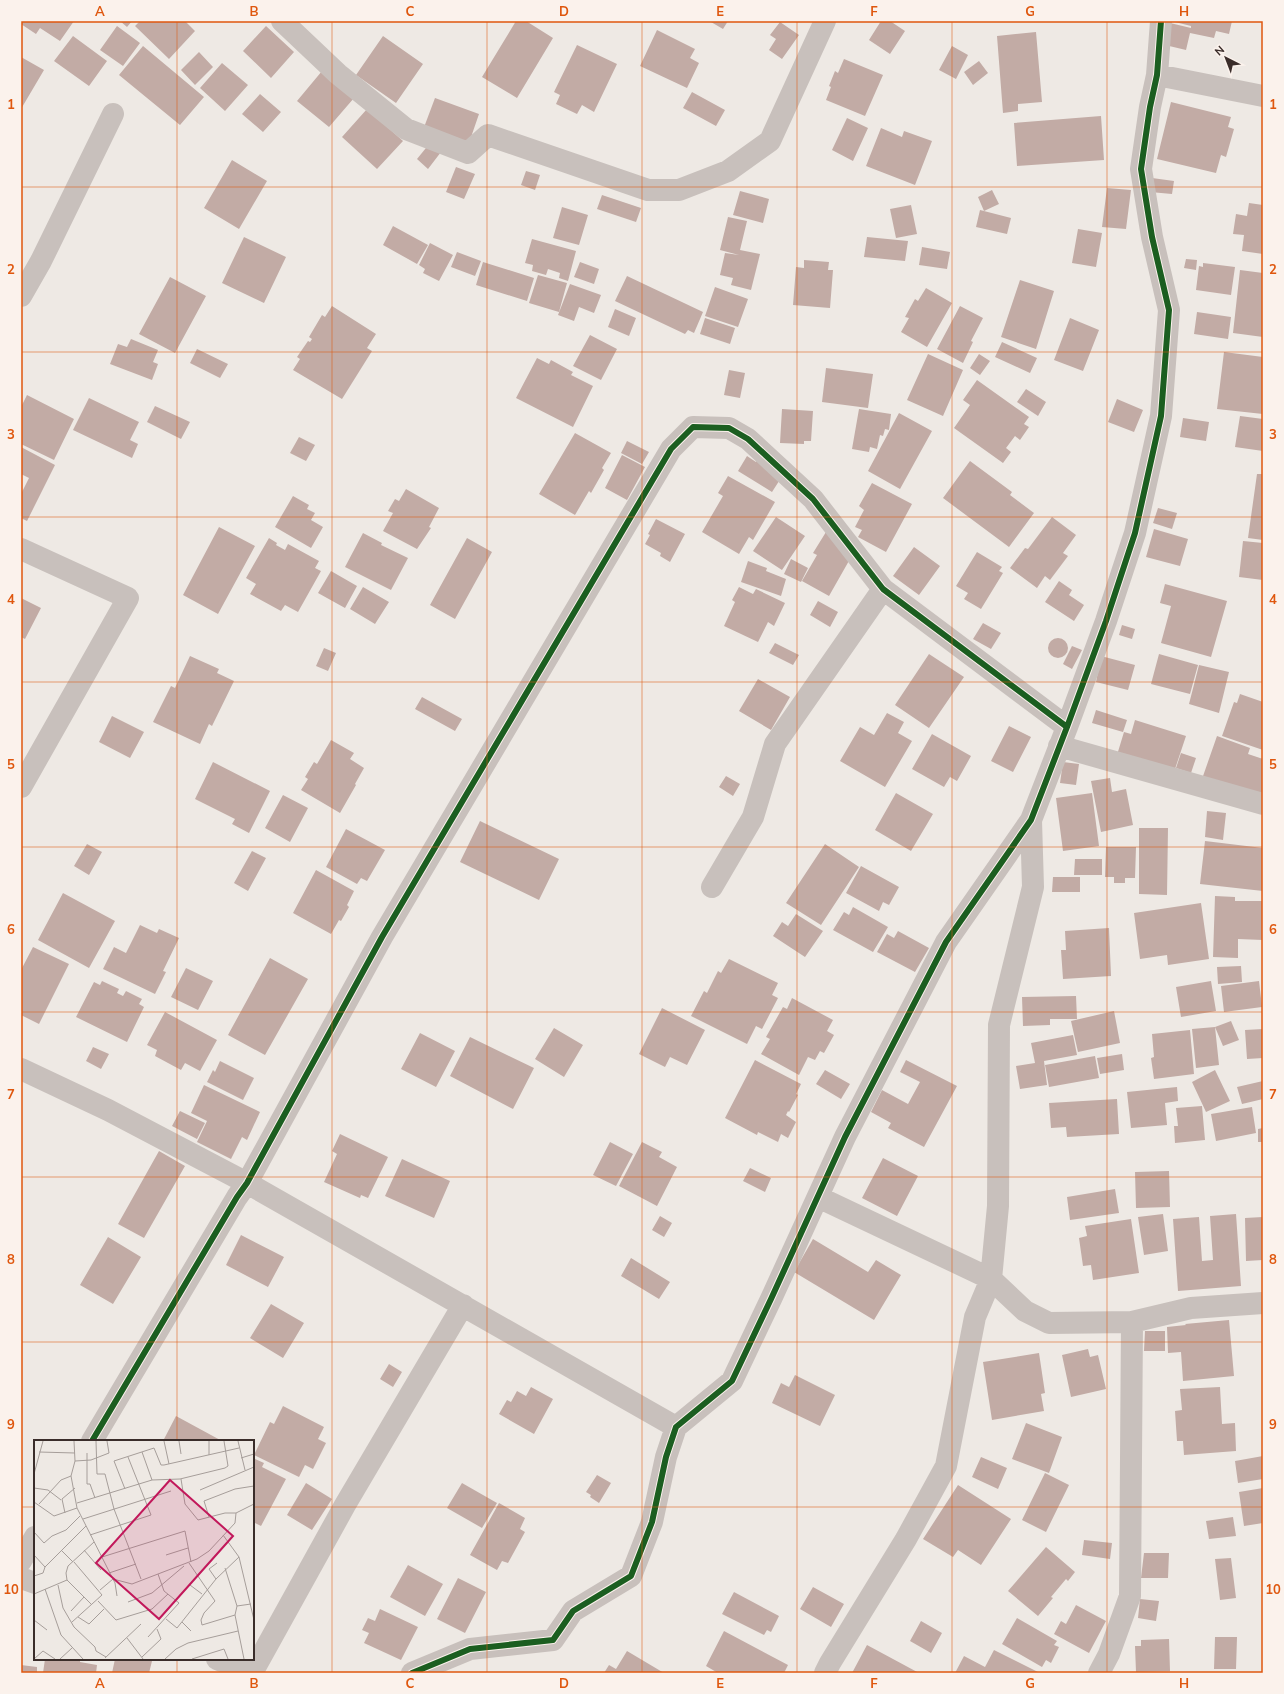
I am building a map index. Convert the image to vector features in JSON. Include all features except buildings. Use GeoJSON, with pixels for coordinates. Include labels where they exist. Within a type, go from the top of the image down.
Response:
{"type":"FeatureCollection","features":[{"type":"Feature","properties":{"kind":"street"},"geometry":{"type":"LineString","coordinates":[[282,21],[338,74],[406,129],[468,152],[488,135],[648,190],[679,190],[728,172],[770,141],[818,23]]}},
{"type":"Feature","properties":{"kind":"street"},"geometry":{"type":"LineString","coordinates":[[412,1673],[470,1649],[553,1640],[573,1611],[631,1576],[652,1522],[666,1457],[676,1427],[732,1381],[845,1137],[946,942],[1031,820],[1106,621],[1135,533],[1161,416],[1169,310],[1152,237],[1141,168],[1150,107],[1157,75],[1161,21]]}},
{"type":"Feature","properties":{"kind":"street"},"geometry":{"type":"LineString","coordinates":[[1157,75],[1263,96]]}},
{"type":"Feature","properties":{"kind":"street"},"geometry":{"type":"LineString","coordinates":[[21,296],[41,261],[112,114]]}},
{"type":"Feature","properties":{"kind":"street"},"geometry":{"type":"LineString","coordinates":[[93,1440],[237,1197],[247,1183],[382,937],[671,449],[693,427],[729,428],[748,439],[813,499],[883,589],[1063,736],[1263,804]]}},
{"type":"Feature","properties":{"kind":"street"},"geometry":{"type":"LineString","coordinates":[[21,549],[128,598],[21,787]]}},
{"type":"Feature","properties":{"kind":"street"},"geometry":{"type":"LineString","coordinates":[[712,887],[753,817],[775,744],[883,589]]}},
{"type":"Feature","properties":{"kind":"street"},"geometry":{"type":"LineString","coordinates":[[825,1673],[906,1539],[946,1466],[975,1317],[990,1278],[998,1206],[999,1025],[1033,887],[1031,820]]}},
{"type":"Feature","properties":{"kind":"street"},"geometry":{"type":"LineString","coordinates":[[21,1068],[108,1110],[247,1183],[676,1427]]}},
{"type":"Feature","properties":{"kind":"street"},"geometry":{"type":"LineString","coordinates":[[818,1197],[990,1278],[1025,1311],[1049,1323],[1132,1322],[1190,1308],[1263,1303]]}},
{"type":"Feature","properties":{"kind":"street"},"geometry":{"type":"LineString","coordinates":[[219,1660],[251,1673],[345,1505],[463,1305]]}},
{"type":"Feature","properties":{"kind":"street"},"geometry":{"type":"LineString","coordinates":[[1099,1673],[1109,1654],[1130,1596],[1132,1322]]}},
{"type":"Feature","properties":{"kind":"street"},"geometry":{"type":"LineString","coordinates":[[21,1561],[34,1540]]}},
{"type":"Feature","properties":{"kind":"street"},"geometry":{"type":"LineString","coordinates":[[21,1578],[34,1583]]}},
{"type":"Feature","properties":{"kind":"cycle path"},"geometry":{"type":"LineString","coordinates":[[412,1673],[470,1649],[553,1640],[573,1611],[631,1576],[652,1522],[666,1457],[676,1427],[732,1381],[845,1137],[946,942],[1031,820],[1106,621],[1135,533],[1161,416],[1169,310],[1152,237],[1141,169],[1150,107],[1157,75],[1161,21]]}},
{"type":"Feature","properties":{"kind":"cycle path"},"geometry":{"type":"LineString","coordinates":[[93,1440],[237,1197],[247,1183],[382,937],[671,449],[693,427],[729,428],[748,439],[813,499],[883,589],[1067,727]]}}]}
